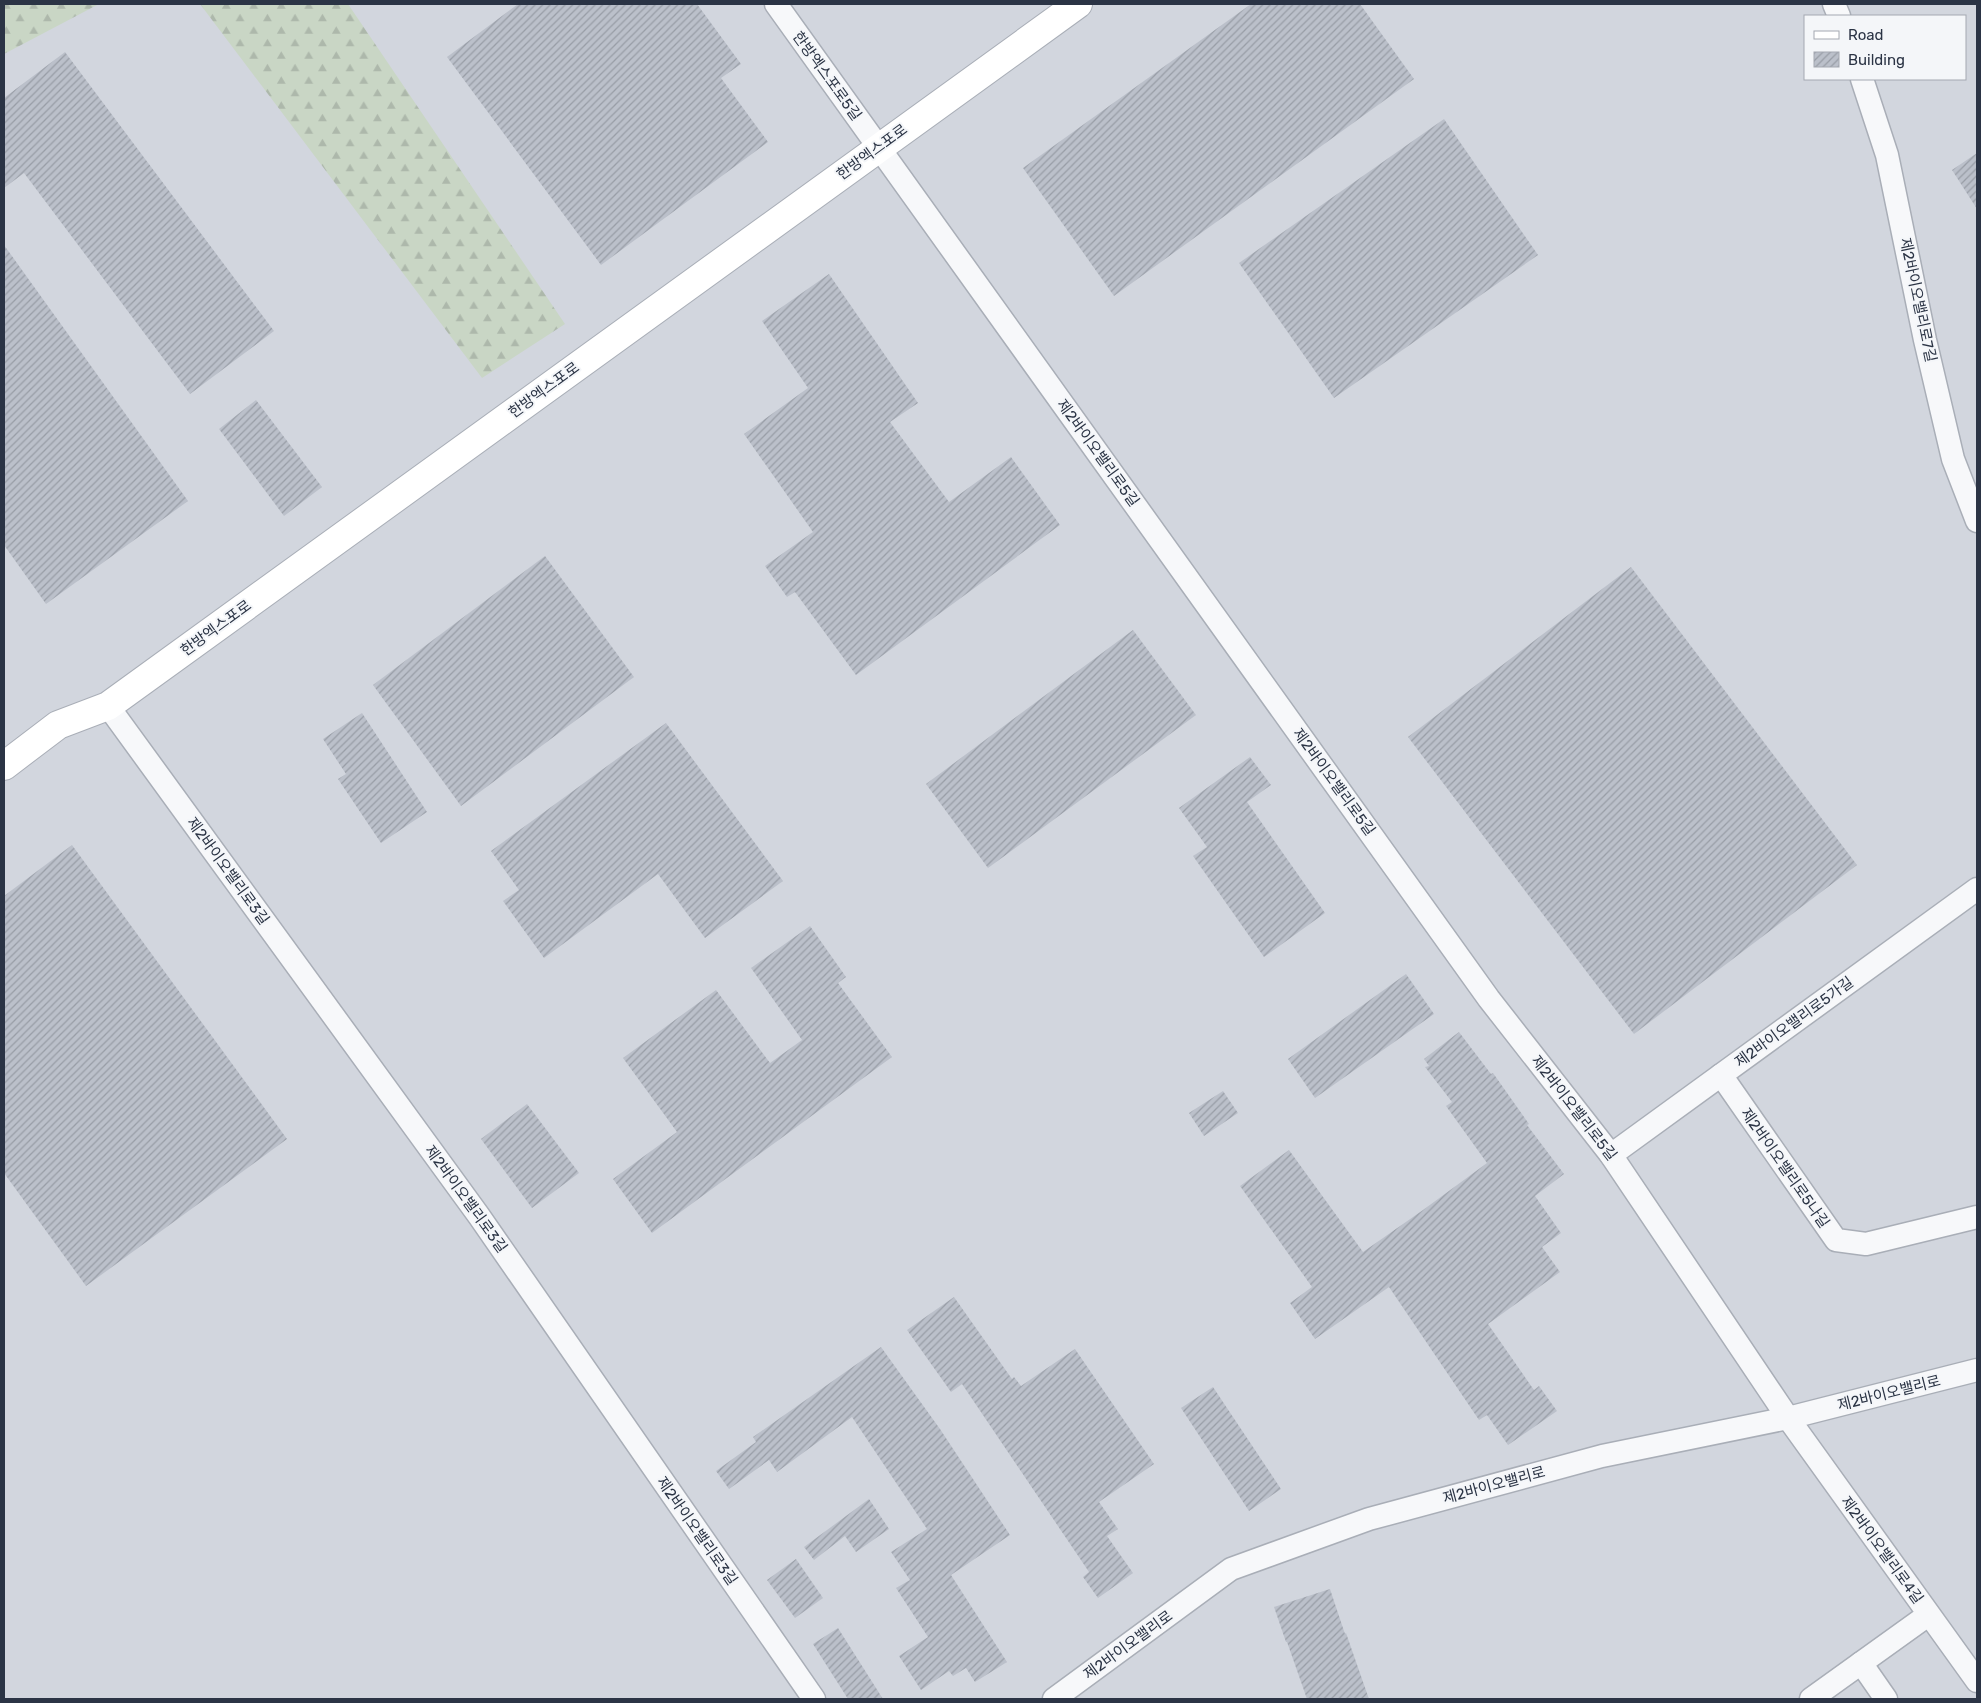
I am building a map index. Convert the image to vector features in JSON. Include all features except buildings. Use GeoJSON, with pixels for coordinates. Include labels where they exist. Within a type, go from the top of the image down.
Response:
{"type":"FeatureCollection","features":[{"type":"Feature","properties":{"kind":"street","name":"한방엑스포로5길"},"geometry":{"type":"LineString","coordinates":[[776,4],[879,147]]}},
{"type":"Feature","properties":{"kind":"street","name":"한방엑스포로"},"geometry":{"type":"LineString","coordinates":[[4,766],[58,725],[108,706],[1078,4]]}},
{"type":"Feature","properties":{"kind":"street","name":"제2바이오밸리로7길"},"geometry":{"type":"LineString","coordinates":[[1862,80],[1887,156],[1925,340],[1953,459],[1977,521]]}},
{"type":"Feature","properties":{"kind":"street","name":"제2바이오밸리로5길"},"geometry":{"type":"LineString","coordinates":[[879,147],[1489,1000],[1611,1155],[1788,1418]]}},
{"type":"Feature","properties":{"kind":"street","name":"제2바이오밸리로3길"},"geometry":{"type":"LineString","coordinates":[[108,706],[479,1216],[814,1699]]}},
{"type":"Feature","properties":{"kind":"street","name":"제2바이오밸리로5가길"},"geometry":{"type":"LineString","coordinates":[[1611,1155],[1977,889]]}},
{"type":"Feature","properties":{"kind":"street","name":"제2바이오밸리로5나길"},"geometry":{"type":"LineString","coordinates":[[1721,1075],[1836,1240],[1866,1244],[1977,1217]]}},
{"type":"Feature","properties":{"kind":"street","name":"제2바이오밸리로"},"geometry":{"type":"LineString","coordinates":[[1054,1699],[1231,1569],[1369,1519],[1602,1456],[1788,1418],[1977,1370]]}},
{"type":"Feature","properties":{"kind":"street","name":"제2바이오밸리로4길"},"geometry":{"type":"LineString","coordinates":[[1788,1418],[1977,1681]]}},
{"type":"Feature","properties":{"kind":"street"},"geometry":{"type":"LineString","coordinates":[[1811,1699],[1928,1614]]}},
{"type":"Feature","properties":{"kind":"street"},"geometry":{"type":"LineString","coordinates":[[1861,1663],[1886,1699]]}},
{"type":"Feature","properties":{"kind":"shaded area"},"geometry":{"type":"Polygon","coordinates":[[[4,4],[1977,4],[1977,1699],[4,1699],[4,4]]]}},
{"type":"Feature","properties":{"kind":"green space"},"geometry":{"type":"Polygon","coordinates":[[[4,4],[99,4],[4,54],[4,4]]]}},
{"type":"Feature","properties":{"kind":"green space"},"geometry":{"type":"Polygon","coordinates":[[[200,4],[348,4],[565,324],[482,378],[200,4]]]}}]}
